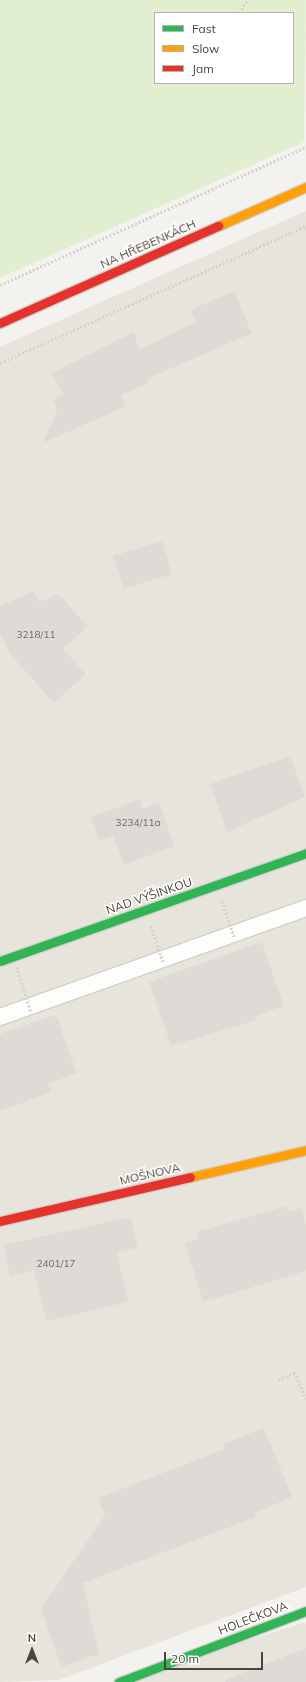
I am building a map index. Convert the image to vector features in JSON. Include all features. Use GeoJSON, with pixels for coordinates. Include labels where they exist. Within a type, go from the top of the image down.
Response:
{"type":"FeatureCollection","features":[{"type":"Feature","properties":{"kind":"street","name":"NA HŘEBENKÁCH"},"geometry":{"type":"LineString","coordinates":[[0,323],[306,187]]}},
{"type":"Feature","properties":{"kind":"street","name":"NAD VÝŠINKOU"},"geometry":{"type":"LineString","coordinates":[[0,962],[306,853]]}},
{"type":"Feature","properties":{"kind":"street","name":"MOŠNOVA"},"geometry":{"type":"LineString","coordinates":[[0,1221],[306,1150]]}},
{"type":"Feature","properties":{"kind":"street","name":"HOLEČKOVA"},"geometry":{"type":"LineString","coordinates":[[119,1682],[306,1610]]}},
{"type":"Feature","properties":{"kind":"lane"},"geometry":{"type":"LineString","coordinates":[[0,1017],[306,908]]}},
{"type":"Feature","properties":{"kind":"path"},"geometry":{"type":"LineString","coordinates":[[240,12],[246,0]]}},
{"type":"Feature","properties":{"kind":"path"},"geometry":{"type":"LineString","coordinates":[[0,285],[306,147]]}},
{"type":"Feature","properties":{"kind":"path"},"geometry":{"type":"LineString","coordinates":[[0,363],[306,226]]}},
{"type":"Feature","properties":{"kind":"path"},"geometry":{"type":"LineString","coordinates":[[222,901],[235,938]]}},
{"type":"Feature","properties":{"kind":"path"},"geometry":{"type":"LineString","coordinates":[[152,926],[164,964]]}},
{"type":"Feature","properties":{"kind":"path"},"geometry":{"type":"LineString","coordinates":[[17,967],[31,1012]]}},
{"type":"Feature","properties":{"kind":"path"},"geometry":{"type":"LineString","coordinates":[[278,1380],[296,1372],[306,1399]]}},
{"type":"Feature","properties":{"kind":"shaded area"},"geometry":{"type":"Polygon","coordinates":[[[306,211],[306,1587],[59,1680],[0,1682],[0,347],[306,211]]]}},
{"type":"Feature","properties":{"kind":"shaded area"},"geometry":{"type":"Polygon","coordinates":[[[306,1622],[306,1682],[115,1682],[306,1622]]]}},
{"type":"Feature","properties":{"kind":"green space"},"geometry":{"type":"Polygon","coordinates":[[[0,0],[306,0],[304,142],[0,278],[0,0]]]}},
{"type":"Feature","properties":{"kind":"building"},"geometry":{"type":"Polygon","coordinates":[[[234,291],[252,333],[147,379],[148,383],[121,395],[126,406],[43,443],[57,410],[53,400],[63,395],[52,373],[134,332],[139,350],[196,322],[190,310],[234,291]]]}},
{"type":"Feature","properties":{"kind":"building"},"geometry":{"type":"Polygon","coordinates":[[[162,541],[172,574],[124,589],[113,556],[162,541]]]}},
{"type":"Feature","properties":{"kind":"building"},"geometry":{"type":"Polygon","coordinates":[[[34,591],[39,602],[58,594],[88,626],[63,649],[86,674],[54,703],[10,654],[0,632],[0,606],[34,591]]]}},
{"type":"Feature","properties":{"kind":"building"},"geometry":{"type":"Polygon","coordinates":[[[290,756],[305,797],[227,832],[210,784],[290,756]]]}},
{"type":"Feature","properties":{"kind":"building"},"geometry":{"type":"Polygon","coordinates":[[[140,799],[143,809],[159,803],[174,846],[124,865],[113,836],[99,841],[91,817],[140,799]]]}},
{"type":"Feature","properties":{"kind":"building"},"geometry":{"type":"Polygon","coordinates":[[[262,942],[284,1006],[255,1016],[256,1020],[171,1046],[149,982],[262,942]]]}},
{"type":"Feature","properties":{"kind":"building"},"geometry":{"type":"Polygon","coordinates":[[[56,1015],[77,1073],[48,1084],[52,1092],[0,1111],[0,1034],[56,1015]]]}},
{"type":"Feature","properties":{"kind":"building"},"geometry":{"type":"Polygon","coordinates":[[[286,1206],[288,1212],[301,1208],[306,1225],[306,1271],[203,1302],[185,1243],[198,1239],[197,1232],[286,1206]]]}},
{"type":"Feature","properties":{"kind":"building"},"geometry":{"type":"Polygon","coordinates":[[[131,1217],[138,1248],[117,1253],[128,1302],[46,1321],[34,1270],[10,1276],[3,1245],[131,1217]]]}},
{"type":"Feature","properties":{"kind":"building"},"geometry":{"type":"Polygon","coordinates":[[[264,1428],[292,1497],[254,1513],[256,1517],[83,1583],[99,1654],[61,1667],[41,1609],[105,1515],[98,1498],[225,1449],[223,1444],[264,1428]]]}},
{"type":"Feature","properties":{"kind":"building"},"geometry":{"type":"Polygon","coordinates":[[[306,1648],[306,1682],[225,1682],[225,1680],[306,1648]]]}},
{"type":"Feature","properties":{"kind":"traffic: fast"},"geometry":{"type":"LineString","coordinates":[[0,961],[306,853]]}},
{"type":"Feature","properties":{"kind":"traffic: fast"},"geometry":{"type":"LineString","coordinates":[[119,1682],[306,1611]]}},
{"type":"Feature","properties":{"kind":"traffic: slow"},"geometry":{"type":"LineString","coordinates":[[218,226],[306,187]]}},
{"type":"Feature","properties":{"kind":"traffic: slow"},"geometry":{"type":"LineString","coordinates":[[190,1177],[306,1150]]}},
{"type":"Feature","properties":{"kind":"traffic: jam"},"geometry":{"type":"LineString","coordinates":[[0,323],[218,226]]}},
{"type":"Feature","properties":{"kind":"traffic: jam"},"geometry":{"type":"LineString","coordinates":[[0,1221],[190,1177]]}}]}
